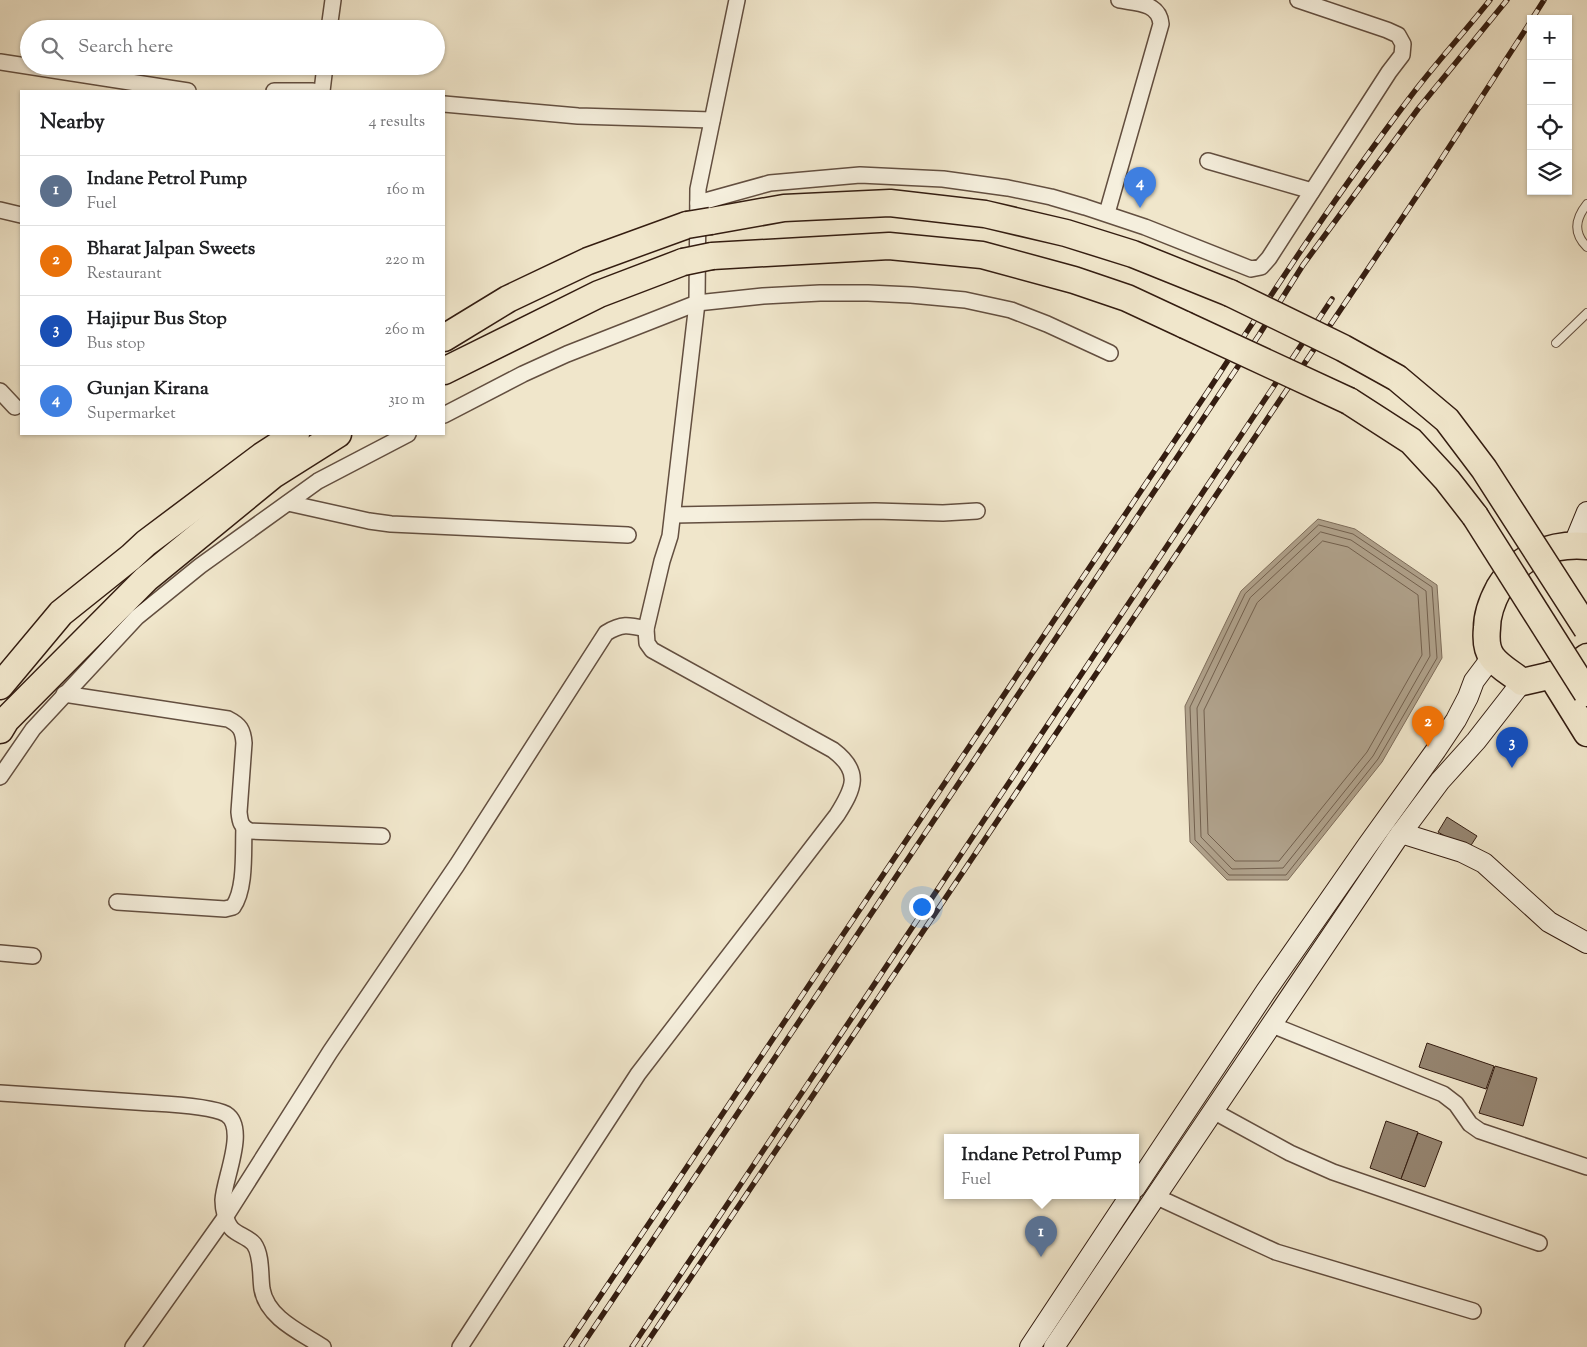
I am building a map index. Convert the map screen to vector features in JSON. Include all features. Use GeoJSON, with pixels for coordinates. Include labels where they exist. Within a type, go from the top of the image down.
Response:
{"type":"FeatureCollection","features":[{"type":"Feature","properties":{"kind":"highway"},"geometry":{"type":"LineString","coordinates":[[445,337],[508,299],[588,261],[698,216],[784,208],[890,204],[985,214],[1066,233],[1133,254],[1230,293],[1343,348],[1397,378],[1447,420],[1484,468],[1587,629]]}},
{"type":"Feature","properties":{"kind":"highway"},"geometry":{"type":"LineString","coordinates":[[445,371],[599,294],[683,262],[712,256],[889,246],[982,255],[1082,283],[1127,298],[1349,401],[1411,441],[1447,480],[1475,516],[1587,693]]}},
{"type":"Feature","properties":{"kind":"highway"},"geometry":{"type":"LineString","coordinates":[[0,686],[61,613],[146,543],[262,456],[294,435]]}},
{"type":"Feature","properties":{"kind":"highway"},"geometry":{"type":"LineString","coordinates":[[0,730],[13,714],[146,579],[273,475],[336,435]]}},
{"type":"Feature","properties":{"kind":"highway"},"geometry":{"type":"LineString","coordinates":[[1580,546],[1554,547],[1522,561],[1506,576],[1494,598],[1487,618],[1486,643],[1492,657],[1522,682],[1566,672],[1587,657]]}},
{"type":"Feature","properties":{"kind":"highway"},"geometry":{"type":"LineString","coordinates":[[131,557],[146,579]]}},
{"type":"Feature","properties":{"kind":"highway"},"geometry":{"type":"LineString","coordinates":[[1551,675],[1587,733]]}},
{"type":"Feature","properties":{"kind":"main road"},"geometry":{"type":"LineString","coordinates":[[1580,546],[1587,512]]}},
{"type":"Feature","properties":{"kind":"main road"},"geometry":{"type":"LineString","coordinates":[[1139,1182],[1266,991],[1436,750],[1456,720],[1474,681],[1492,657]]}},
{"type":"Feature","properties":{"kind":"main road"},"geometry":{"type":"LineString","coordinates":[[1054,1347],[1401,833],[1440,781],[1476,742],[1522,682]]}},
{"type":"Feature","properties":{"kind":"main road"},"geometry":{"type":"LineString","coordinates":[[1401,833],[1462,852],[1484,863],[1549,922],[1587,942]]}},
{"type":"Feature","properties":{"kind":"main road"},"geometry":{"type":"LineString","coordinates":[[1030,1347],[1128,1199]]}},
{"type":"Feature","properties":{"kind":"main road"},"geometry":{"type":"LineString","coordinates":[[1050,1317],[1066,1329]]}},
{"type":"Feature","properties":{"kind":"street"},"geometry":{"type":"LineString","coordinates":[[331,20],[333,0]]}},
{"type":"Feature","properties":{"kind":"street"},"geometry":{"type":"LineString","coordinates":[[460,1347],[638,1074],[837,815],[852,788],[853,778],[850,768],[832,750],[652,650],[647,643],[646,630],[662,561],[670,536],[697,303],[700,172],[737,0]]}},
{"type":"Feature","properties":{"kind":"street"},"geometry":{"type":"LineString","coordinates":[[1107,213],[1161,24],[1156,10],[1146,4],[1119,0]]}},
{"type":"Feature","properties":{"kind":"street"},"geometry":{"type":"LineString","coordinates":[[698,216],[770,183],[860,175],[943,179],[1008,188],[1051,197],[1107,213],[1252,269],[1261,267],[1269,258],[1389,72],[1402,55],[1404,44],[1398,35],[1387,30],[1298,0]]}},
{"type":"Feature","properties":{"kind":"street"},"geometry":{"type":"LineString","coordinates":[[0,62],[20,65]]}},
{"type":"Feature","properties":{"kind":"street"},"geometry":{"type":"LineString","coordinates":[[79,75],[170,90]]}},
{"type":"Feature","properties":{"kind":"street"},"geometry":{"type":"LineString","coordinates":[[322,90],[324,75]]}},
{"type":"Feature","properties":{"kind":"street"},"geometry":{"type":"LineString","coordinates":[[445,104],[578,116],[712,120]]}},
{"type":"Feature","properties":{"kind":"street"},"geometry":{"type":"LineString","coordinates":[[1208,160],[1312,191]]}},
{"type":"Feature","properties":{"kind":"street"},"geometry":{"type":"LineString","coordinates":[[0,210],[20,215]]}},
{"type":"Feature","properties":{"kind":"street"},"geometry":{"type":"LineString","coordinates":[[445,414],[523,374],[567,354],[697,303],[763,296],[820,293],[911,295],[965,300],[1011,310],[1047,324],[1110,353]]}},
{"type":"Feature","properties":{"kind":"street"},"geometry":{"type":"LineString","coordinates":[[0,391],[14,407]]}},
{"type":"Feature","properties":{"kind":"street"},"geometry":{"type":"LineString","coordinates":[[0,777],[33,729],[137,617],[200,566],[318,481],[406,435]]}},
{"type":"Feature","properties":{"kind":"street"},"geometry":{"type":"LineString","coordinates":[[288,503],[391,524],[628,535]]}},
{"type":"Feature","properties":{"kind":"street"},"geometry":{"type":"LineString","coordinates":[[673,515],[875,511],[977,512]]}},
{"type":"Feature","properties":{"kind":"street"},"geometry":{"type":"LineString","coordinates":[[133,1347],[226,1216],[330,1052],[457,865],[606,633],[616,627],[628,625],[646,630]]}},
{"type":"Feature","properties":{"kind":"street"},"geometry":{"type":"LineString","coordinates":[[64,694],[228,719],[238,724],[243,732],[239,812],[240,822],[244,828],[242,889],[233,907],[225,909],[117,902]]}},
{"type":"Feature","properties":{"kind":"street"},"geometry":{"type":"LineString","coordinates":[[244,828],[250,830],[382,836]]}},
{"type":"Feature","properties":{"kind":"street"},"geometry":{"type":"LineString","coordinates":[[0,953],[33,956]]}},
{"type":"Feature","properties":{"kind":"street"},"geometry":{"type":"LineString","coordinates":[[1272,1025],[1443,1094],[1456,1104],[1470,1124],[1480,1131],[1587,1167]]}},
{"type":"Feature","properties":{"kind":"street"},"geometry":{"type":"LineString","coordinates":[[0,1093],[177,1105],[226,1114],[233,1122],[236,1135],[223,1201],[226,1216],[232,1229],[255,1246],[259,1258],[262,1291],[271,1310],[286,1324],[323,1347]]}},
{"type":"Feature","properties":{"kind":"street"},"geometry":{"type":"LineString","coordinates":[[1213,1111],[1290,1153],[1333,1172],[1539,1243]]}},
{"type":"Feature","properties":{"kind":"street"},"geometry":{"type":"LineString","coordinates":[[1155,1196],[1276,1252],[1307,1263],[1473,1311]]}},
{"type":"Feature","properties":{"kind":"lane"},"geometry":{"type":"LineString","coordinates":[[1587,204],[1577,219],[1576,232],[1587,247]]}},
{"type":"Feature","properties":{"kind":"lane"},"geometry":{"type":"LineString","coordinates":[[1556,343],[1587,313]]}},
{"type":"Feature","properties":{"kind":"water"},"geometry":{"type":"Polygon","coordinates":[[[1318,519],[1355,529],[1437,585],[1442,658],[1382,762],[1288,880],[1227,880],[1190,842],[1185,706],[1241,591],[1318,519]]]}},
{"type":"Feature","properties":{"kind":"building"},"geometry":{"type":"Polygon","coordinates":[[[1447,817],[1477,836],[1468,850],[1438,832],[1447,817]]]}},
{"type":"Feature","properties":{"kind":"building"},"geometry":{"type":"Polygon","coordinates":[[[1427,1043],[1494,1066],[1486,1089],[1419,1067],[1427,1043]]]}},
{"type":"Feature","properties":{"kind":"building"},"geometry":{"type":"Polygon","coordinates":[[[1495,1066],[1537,1078],[1523,1126],[1479,1113],[1495,1066]]]}},
{"type":"Feature","properties":{"kind":"building"},"geometry":{"type":"Polygon","coordinates":[[[1386,1121],[1418,1132],[1401,1179],[1370,1168],[1386,1121]]]}},
{"type":"Feature","properties":{"kind":"building"},"geometry":{"type":"Polygon","coordinates":[[[1418,1133],[1442,1142],[1425,1187],[1401,1179],[1418,1133]]]}},
{"type":"Feature","properties":{"kind":"railway"},"geometry":{"type":"LineString","coordinates":[[566,1347],[1279,283],[1381,136],[1418,87],[1490,0]]}},
{"type":"Feature","properties":{"kind":"railway"},"geometry":{"type":"LineString","coordinates":[[581,1347],[1259,335],[1303,265],[1418,109],[1507,0]]}},
{"type":"Feature","properties":{"kind":"railway"},"geometry":{"type":"LineString","coordinates":[[1535,15],[1544,0]]}},
{"type":"Feature","properties":{"kind":"railway"},"geometry":{"type":"LineString","coordinates":[[644,1347],[1431,175],[1527,27]]}},
{"type":"Feature","properties":{"kind":"railway"},"geometry":{"type":"LineString","coordinates":[[632,1347],[1332,299]]}},
{"type":"Feature","properties":{"kind":"place","name":"Gunjan Kirana"},"geometry":{"type":"Point","coordinates":[1140,208]}},
{"type":"Feature","properties":{"kind":"place","name":"Bharat Jalpan Sweets"},"geometry":{"type":"Point","coordinates":[1428,747]}},
{"type":"Feature","properties":{"kind":"place","name":"Hajipur Bus Stop"},"geometry":{"type":"Point","coordinates":[1512,768]}},
{"type":"Feature","properties":{"kind":"place","name":"Indane Petrol Pump"},"geometry":{"type":"Point","coordinates":[1041,1257]}}]}
